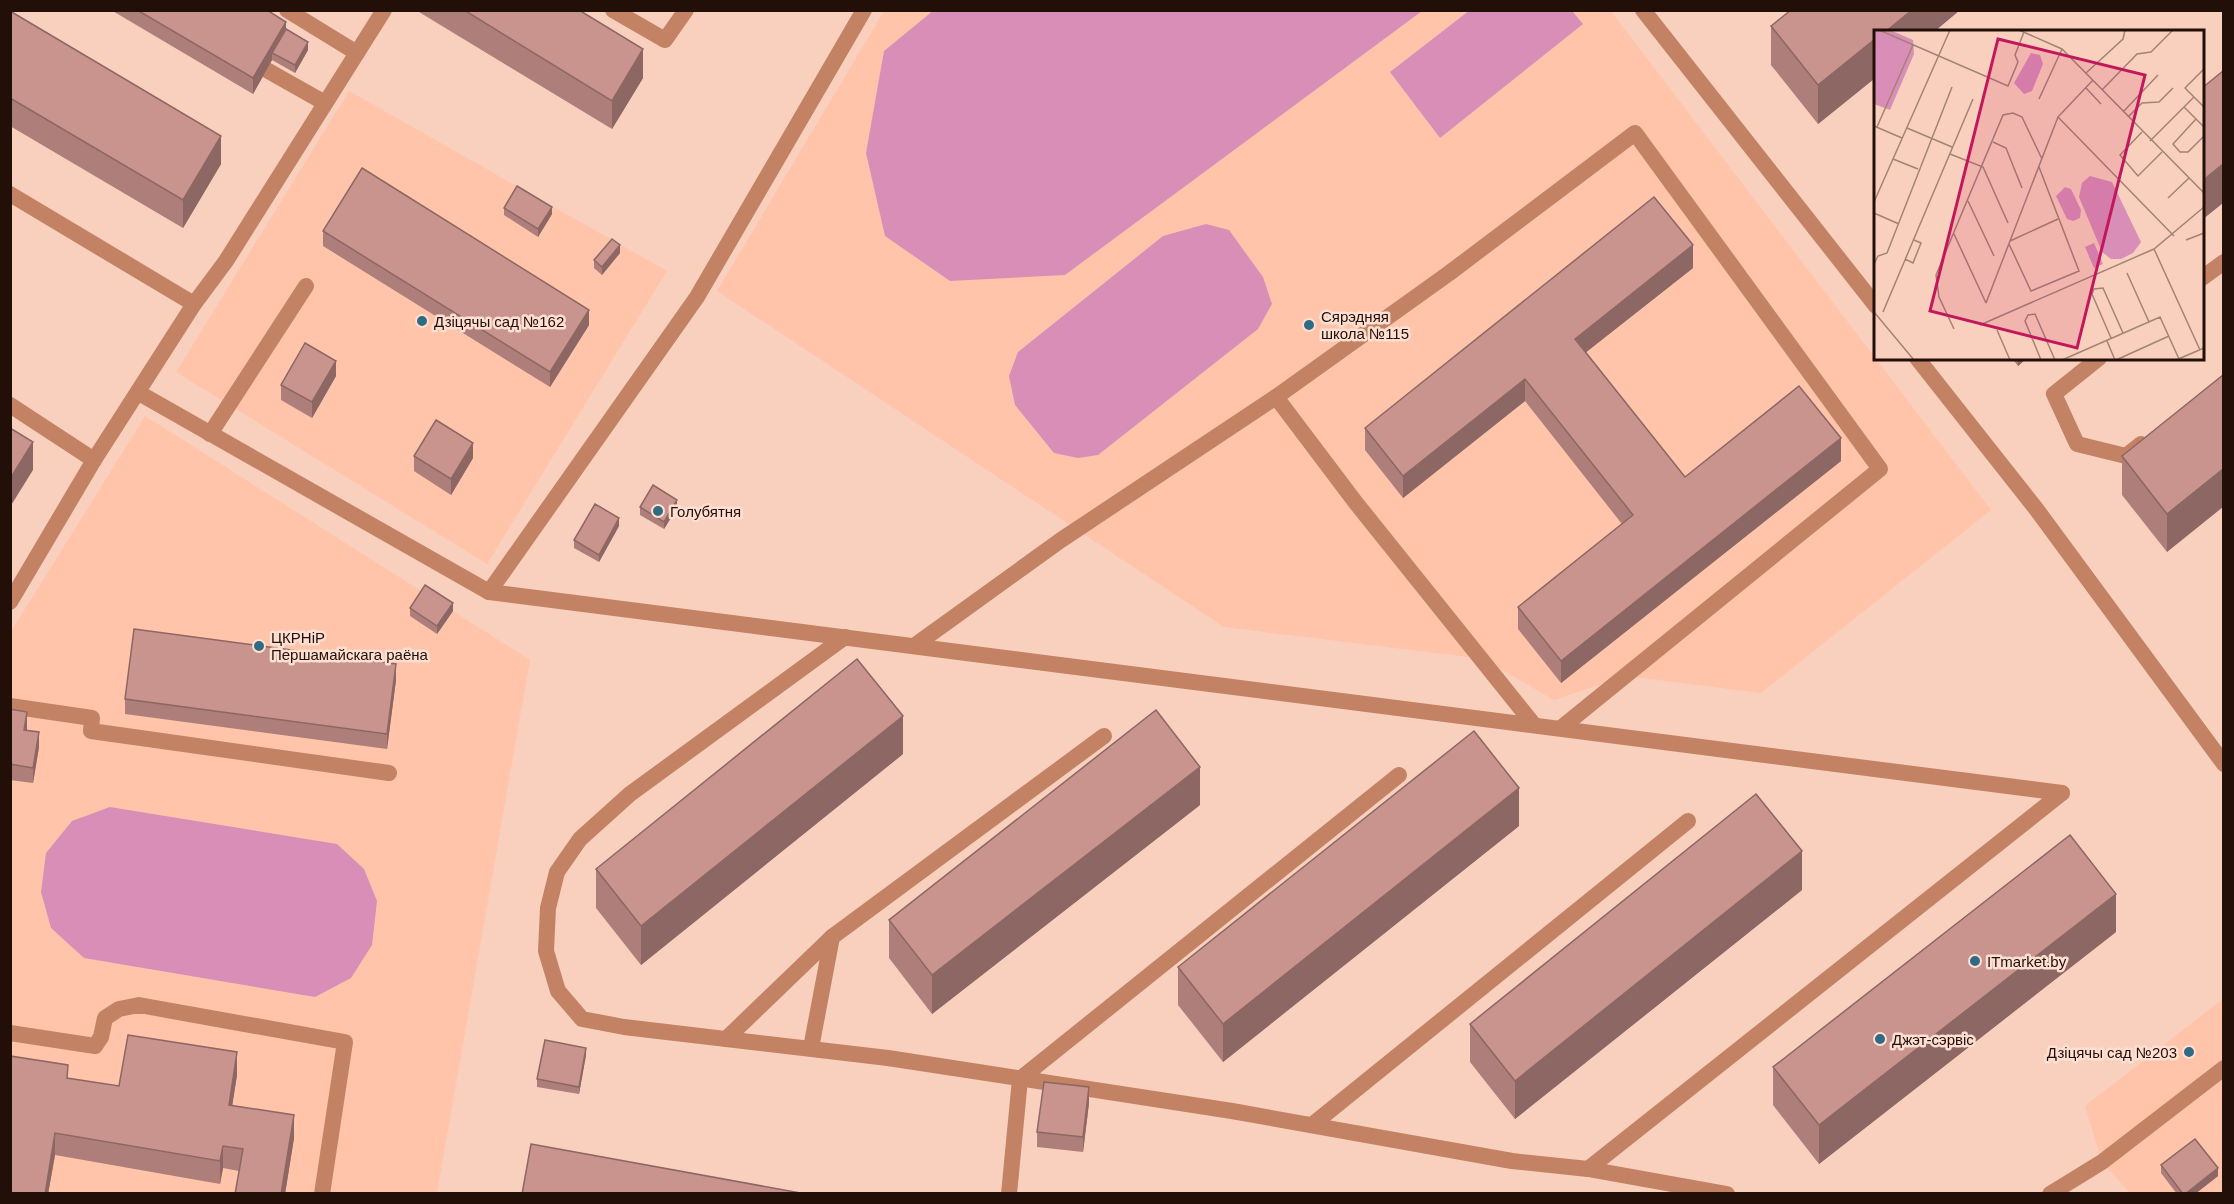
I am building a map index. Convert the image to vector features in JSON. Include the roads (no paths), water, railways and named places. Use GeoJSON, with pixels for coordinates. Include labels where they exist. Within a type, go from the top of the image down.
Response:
{"type":"FeatureCollection","features":[{"type":"Feature","properties":{"kind":"street"},"geometry":{"type":"LineString","coordinates":[[288,10],[357,53]]}},
{"type":"Feature","properties":{"kind":"street"},"geometry":{"type":"LineString","coordinates":[[10,602],[94,460],[194,304],[226,261],[384,10]]}},
{"type":"Feature","properties":{"kind":"street"},"geometry":{"type":"LineString","coordinates":[[613,10],[665,40],[686,10]]}},
{"type":"Feature","properties":{"kind":"street"},"geometry":{"type":"LineString","coordinates":[[489,592],[697,297],[864,10]]}},
{"type":"Feature","properties":{"kind":"street"},"geometry":{"type":"LineString","coordinates":[[1643,10],[1874,305]]}},
{"type":"Feature","properties":{"kind":"street"},"geometry":{"type":"LineString","coordinates":[[238,54],[325,103]]}},
{"type":"Feature","properties":{"kind":"street"},"geometry":{"type":"LineString","coordinates":[[914,646],[1060,540],[1276,398],[1448,274],[1635,133],[1880,469],[1561,728]]}},
{"type":"Feature","properties":{"kind":"street"},"geometry":{"type":"LineString","coordinates":[[10,195],[194,304]]}},
{"type":"Feature","properties":{"kind":"street"},"geometry":{"type":"LineString","coordinates":[[2204,276],[2223,262]]}},
{"type":"Feature","properties":{"kind":"street"},"geometry":{"type":"LineString","coordinates":[[210,434],[306,286]]}},
{"type":"Feature","properties":{"kind":"street"},"geometry":{"type":"LineString","coordinates":[[1919,360],[2037,510],[2223,764]]}},
{"type":"Feature","properties":{"kind":"street"},"geometry":{"type":"LineString","coordinates":[[2097,360],[2055,394],[2077,444],[2126,456],[2153,436]]}},
{"type":"Feature","properties":{"kind":"street"},"geometry":{"type":"LineString","coordinates":[[139,393],[489,592],[2062,793],[1588,1169]]}},
{"type":"Feature","properties":{"kind":"street"},"geometry":{"type":"LineString","coordinates":[[1276,398],[1356,503],[1534,725]]}},
{"type":"Feature","properties":{"kind":"street"},"geometry":{"type":"LineString","coordinates":[[10,405],[94,460]]}},
{"type":"Feature","properties":{"kind":"street"},"geometry":{"type":"LineString","coordinates":[[845,637],[630,794],[580,839],[557,872],[548,908],[546,951],[558,991],[582,1019],[624,1028],[811,1048],[1020,1079],[1312,1125],[1512,1161],[1588,1169],[1727,1194]]}},
{"type":"Feature","properties":{"kind":"street"},"geometry":{"type":"LineString","coordinates":[[10,706],[92,718],[91,731],[389,773]]}},
{"type":"Feature","properties":{"kind":"street"},"geometry":{"type":"LineString","coordinates":[[726,1039],[832,937],[1104,736]]}},
{"type":"Feature","properties":{"kind":"street"},"geometry":{"type":"LineString","coordinates":[[1009,1194],[1020,1079],[1399,775]]}},
{"type":"Feature","properties":{"kind":"street"},"geometry":{"type":"LineString","coordinates":[[1312,1125],[1688,821]]}},
{"type":"Feature","properties":{"kind":"street"},"geometry":{"type":"LineString","coordinates":[[811,1048],[832,937]]}},
{"type":"Feature","properties":{"kind":"street"},"geometry":{"type":"LineString","coordinates":[[10,1033],[95,1046],[101,1037],[105,1018],[119,1009],[139,1005],[345,1042],[322,1194]]}},
{"type":"Feature","properties":{"kind":"street"},"geometry":{"type":"LineString","coordinates":[[2050,1194],[2102,1162],[2223,1068]]}},
{"type":"Feature","properties":{"kind":"place","name":"Дзіцячы сад №162"},"geometry":{"type":"Point","coordinates":[422,321]}},
{"type":"Feature","properties":{"kind":"place","name":"Сярэдняя школа №115"},"geometry":{"type":"Point","coordinates":[1309,325]}},
{"type":"Feature","properties":{"kind":"place","name":"Голубятня"},"geometry":{"type":"Point","coordinates":[658,511]}},
{"type":"Feature","properties":{"kind":"place","name":"ЦКРНіР Першамайскага раёна"},"geometry":{"type":"Point","coordinates":[259,646]}},
{"type":"Feature","properties":{"kind":"place","name":"ITmarket.by"},"geometry":{"type":"Point","coordinates":[1975,961]}},
{"type":"Feature","properties":{"kind":"place","name":"Джэт-сэрвіс"},"geometry":{"type":"Point","coordinates":[1880,1039]}},
{"type":"Feature","properties":{"kind":"place","name":"Дзіцячы сад №203"},"geometry":{"type":"Point","coordinates":[2189,1052]}}]}
